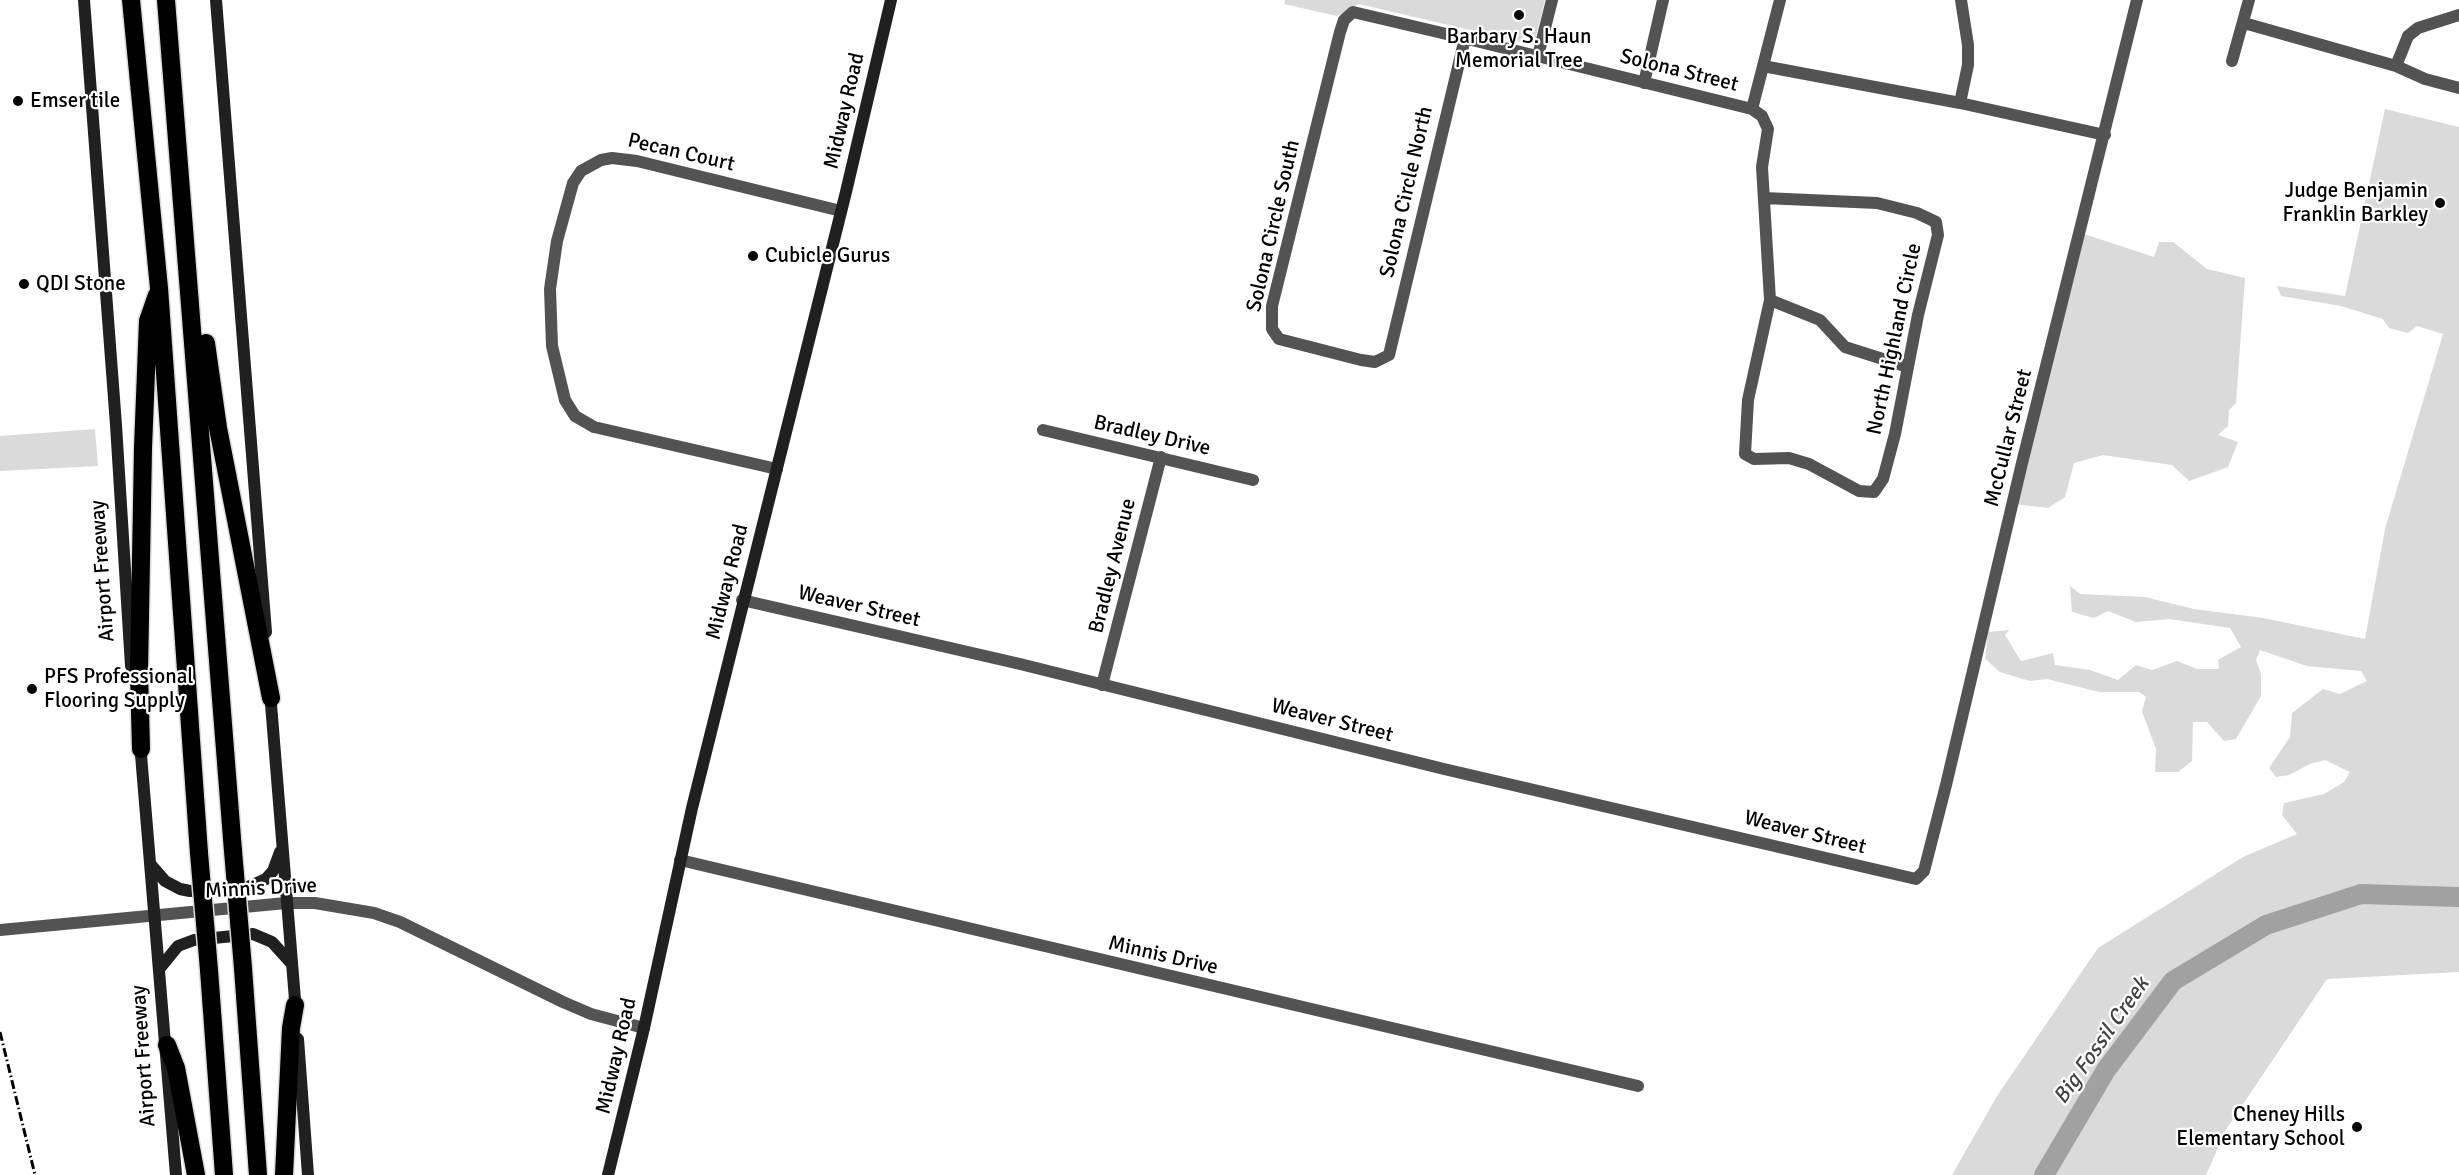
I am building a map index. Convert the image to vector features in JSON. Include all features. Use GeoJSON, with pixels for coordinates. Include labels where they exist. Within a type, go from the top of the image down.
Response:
{"type":"FeatureCollection","features":[{"type":"Feature","properties":{"kind":"highway"},"geometry":{"type":"LineString","coordinates":[[131,0],[159,288],[224,1175]]}},
{"type":"Feature","properties":{"kind":"highway"},"geometry":{"type":"LineString","coordinates":[[166,0],[258,1175]]}},
{"type":"Feature","properties":{"kind":"highway"},"geometry":{"type":"LineString","coordinates":[[178,138],[192,168],[207,363],[271,698]]}},
{"type":"Feature","properties":{"kind":"highway"},"geometry":{"type":"LineString","coordinates":[[141,748],[139,660],[148,321],[159,288]]}},
{"type":"Feature","properties":{"kind":"highway"},"geometry":{"type":"LineString","coordinates":[[284,1175],[291,1028],[295,1005]]}},
{"type":"Feature","properties":{"kind":"highway"},"geometry":{"type":"LineString","coordinates":[[167,1045],[176,1068],[196,1175]]}},
{"type":"Feature","properties":{"kind":"main road","name":"Airport Freeway"},"geometry":{"type":"LineString","coordinates":[[84,0],[116,425],[132,676],[141,748],[156,917],[176,1175]]}},
{"type":"Feature","properties":{"kind":"main road"},"geometry":{"type":"LineString","coordinates":[[216,0],[308,1175]]}},
{"type":"Feature","properties":{"kind":"main road","name":"Midway Road"},"geometry":{"type":"LineString","coordinates":[[608,1175],[742,600],[777,469],[891,0]]}},
{"type":"Feature","properties":{"kind":"main road"},"geometry":{"type":"LineString","coordinates":[[151,865],[165,881],[180,889],[190,891],[248,886],[266,879],[273,871],[283,842]]}},
{"type":"Feature","properties":{"kind":"main road"},"geometry":{"type":"LineString","coordinates":[[160,968],[178,946],[194,940],[253,934],[272,942],[291,964]]}},
{"type":"Feature","properties":{"kind":"street"},"geometry":{"type":"LineString","coordinates":[[1538,56],[1552,0]]}},
{"type":"Feature","properties":{"kind":"street"},"geometry":{"type":"LineString","coordinates":[[1644,83],[1663,0]]}},
{"type":"Feature","properties":{"kind":"street"},"geometry":{"type":"LineString","coordinates":[[1780,0],[1752,109],[1762,116],[1768,129],[1762,167],[1770,300],[1820,320],[1845,347],[1908,367]]}},
{"type":"Feature","properties":{"kind":"street"},"geometry":{"type":"LineString","coordinates":[[1960,103],[1968,65],[1968,45],[1961,0]]}},
{"type":"Feature","properties":{"kind":"street","name":"McCullar Street"},"geometry":{"type":"LineString","coordinates":[[1913,878],[1924,871],[1947,785],[2022,463],[2137,0]]}},
{"type":"Feature","properties":{"kind":"street"},"geometry":{"type":"LineString","coordinates":[[2232,61],[2249,0]]}},
{"type":"Feature","properties":{"kind":"street","name":"Solona Street"},"geometry":{"type":"LineString","coordinates":[[1353,12],[1752,109]]}},
{"type":"Feature","properties":{"kind":"street","name":"Solona Circle South"},"geometry":{"type":"LineString","coordinates":[[1353,12],[1344,20],[1340,32],[1271,319],[1274,334],[1292,345],[1376,362],[1389,355]]}},
{"type":"Feature","properties":{"kind":"street"},"geometry":{"type":"LineString","coordinates":[[2396,66],[2408,36],[2418,28],[2459,15]]}},
{"type":"Feature","properties":{"kind":"street"},"geometry":{"type":"LineString","coordinates":[[2244,24],[2396,66],[2425,79],[2459,88]]}},
{"type":"Feature","properties":{"kind":"street","name":"Solona Circle North"},"geometry":{"type":"LineString","coordinates":[[1389,355],[1465,38]]}},
{"type":"Feature","properties":{"kind":"street","name":"Solona Street"},"geometry":{"type":"LineString","coordinates":[[1763,66],[1960,103],[2105,135]]}},
{"type":"Feature","properties":{"kind":"street","name":"Pecan Court"},"geometry":{"type":"LineString","coordinates":[[777,469],[594,427],[575,416],[565,400],[552,346],[550,289],[557,241],[573,183],[581,171],[612,158],[637,161],[841,211]]}},
{"type":"Feature","properties":{"kind":"street","name":"North Highland Circle"},"geometry":{"type":"LineString","coordinates":[[1764,198],[1877,203],[1917,213],[1936,222],[1938,235],[1895,434],[1878,488],[1866,494],[1809,464],[1790,458],[1754,459],[1745,454],[1748,400],[1770,300]]}},
{"type":"Feature","properties":{"kind":"street","name":"Bradley Drive"},"geometry":{"type":"LineString","coordinates":[[1043,429],[1253,480]]}},
{"type":"Feature","properties":{"kind":"street","name":"Bradley Avenue"},"geometry":{"type":"LineString","coordinates":[[1102,685],[1161,457]]}},
{"type":"Feature","properties":{"kind":"street","name":"Weaver Street"},"geometry":{"type":"LineString","coordinates":[[742,600],[1444,769],[1913,878]]}},
{"type":"Feature","properties":{"kind":"street","name":"Minnis Drive"},"geometry":{"type":"LineString","coordinates":[[680,860],[1638,1086]]}},
{"type":"Feature","properties":{"kind":"street","name":"Minnis Drive"},"geometry":{"type":"LineString","coordinates":[[0,930],[286,903],[315,903],[374,913],[400,922],[572,1006],[591,1014],[644,1028]]}},
{"type":"Feature","properties":{"kind":"shaded area"},"geometry":{"type":"Polygon","coordinates":[[[1285,0],[1545,0],[1534,45],[1359,4],[1337,16],[1284,4],[1285,0]]]}},
{"type":"Feature","properties":{"kind":"shaded area"},"geometry":{"type":"Polygon","coordinates":[[[2385,109],[2459,127],[2459,972],[2327,979],[2227,1128],[2206,1175],[1952,1175],[1997,1096],[2098,948],[2243,857],[2297,834],[2282,815],[2284,803],[2324,794],[2344,782],[2350,772],[2325,760],[2310,764],[2289,775],[2276,777],[2269,768],[2290,737],[2292,713],[2323,689],[2340,694],[2367,681],[2361,671],[2307,666],[2260,650],[2256,660],[2261,674],[2261,696],[2236,739],[2224,741],[2207,722],[2193,722],[2192,761],[2178,772],[2155,772],[2156,749],[2142,711],[2146,697],[2139,692],[2099,692],[2047,679],[2030,681],[2000,672],[1985,659],[1988,632],[2009,630],[2005,635],[2021,661],[2053,653],[2055,665],[2090,670],[2118,680],[2136,665],[2152,670],[2177,661],[2197,669],[2219,669],[2218,660],[2241,647],[2230,628],[2169,619],[2136,622],[2108,611],[2094,618],[2072,612],[2070,586],[2080,594],[2145,597],[2194,609],[2263,618],[2365,639],[2385,529],[2443,334],[2417,326],[2408,333],[2389,328],[2383,319],[2341,306],[2281,296],[2277,286],[2345,296],[2385,109]]]}},
{"type":"Feature","properties":{"kind":"shaded area"},"geometry":{"type":"Polygon","coordinates":[[[2081,233],[2154,257],[2159,242],[2173,242],[2207,269],[2245,278],[2236,403],[2229,410],[2228,426],[2218,435],[2238,442],[2228,467],[2189,481],[2172,465],[2103,455],[2074,463],[2065,497],[2048,508],[2013,504],[2081,233]]]}},
{"type":"Feature","properties":{"kind":"shaded area"},"geometry":{"type":"Polygon","coordinates":[[[95,429],[98,466],[0,471],[0,436],[95,429]]]}},
{"type":"Feature","properties":{"kind":"waterway","name":"Big Fossil Creek"},"geometry":{"type":"LineString","coordinates":[[2044,1175],[2106,1070],[2173,981],[2266,925],[2361,894],[2459,897]]}},
{"type":"Feature","properties":{"kind":"railway"},"geometry":{"type":"LineString","coordinates":[[0,1032],[35,1175]]}},
{"type":"Feature","properties":{"kind":"place","name":"Barbary S. Haun Memorial Tree"},"geometry":{"type":"Point","coordinates":[1519,15]}},
{"type":"Feature","properties":{"kind":"place","name":"Emser tile"},"geometry":{"type":"Point","coordinates":[18,101]}},
{"type":"Feature","properties":{"kind":"place","name":"Judge Benjamin Franklin Barkley"},"geometry":{"type":"Point","coordinates":[2440,203]}},
{"type":"Feature","properties":{"kind":"place","name":"Cubicle Gurus"},"geometry":{"type":"Point","coordinates":[753,256]}},
{"type":"Feature","properties":{"kind":"place","name":"QDI Stone"},"geometry":{"type":"Point","coordinates":[24,284]}},
{"type":"Feature","properties":{"kind":"place","name":"PFS Professional Flooring Supply"},"geometry":{"type":"Point","coordinates":[32,689]}},
{"type":"Feature","properties":{"kind":"place","name":"Cheney Hills Elementary School"},"geometry":{"type":"Point","coordinates":[2357,1127]}}]}
